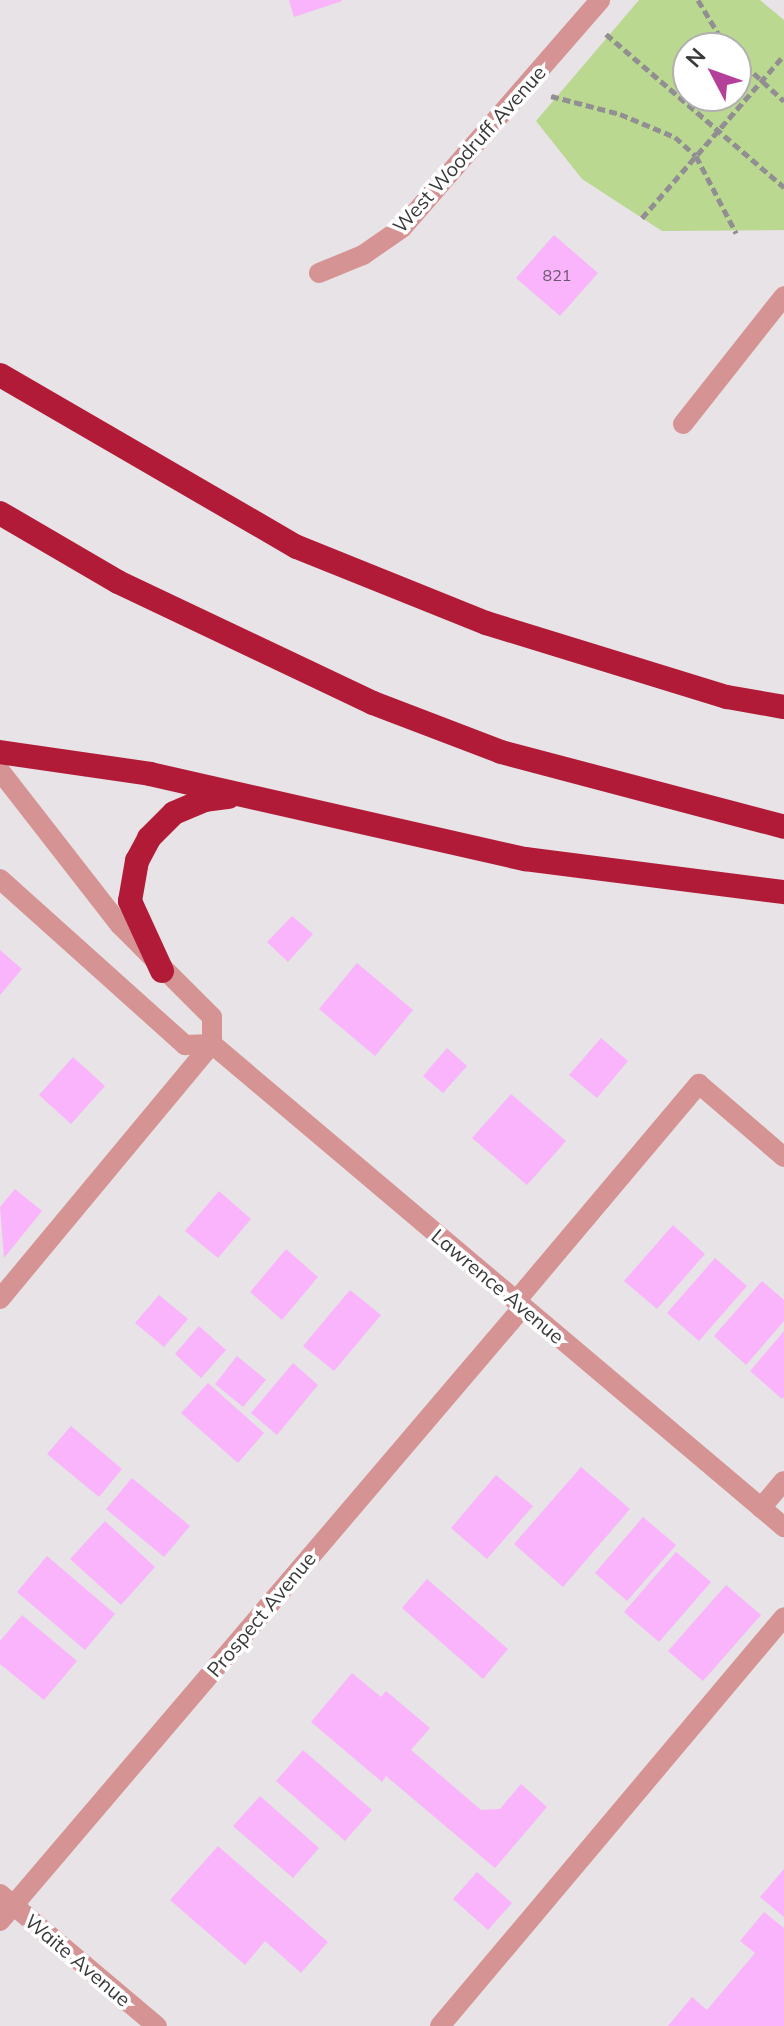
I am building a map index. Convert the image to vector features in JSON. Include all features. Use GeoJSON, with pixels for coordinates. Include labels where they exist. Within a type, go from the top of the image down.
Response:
{"type":"FeatureCollection","features":[{"type":"Feature","properties":{"kind":"highway"},"geometry":{"type":"LineString","coordinates":[[0,375],[297,547],[486,623],[727,697],[784,707]]}},
{"type":"Feature","properties":{"kind":"highway"},"geometry":{"type":"LineString","coordinates":[[0,513],[171,609],[373,703],[501,752],[784,827]]}},
{"type":"Feature","properties":{"kind":"highway"},"geometry":{"type":"LineString","coordinates":[[0,752],[150,774],[525,859],[784,892]]}},
{"type":"Feature","properties":{"kind":"highway"},"geometry":{"type":"LineString","coordinates":[[162,971],[130,901],[142,849],[159,826],[187,805],[220,797],[256,798]]}},
{"type":"Feature","properties":{"kind":"street","name":"West Woodruff Avenue"},"geometry":{"type":"LineString","coordinates":[[319,273],[363,255],[402,228],[600,0]]}},
{"type":"Feature","properties":{"kind":"street"},"geometry":{"type":"LineString","coordinates":[[683,424],[784,296]]}},
{"type":"Feature","properties":{"kind":"street"},"geometry":{"type":"LineString","coordinates":[[0,771],[66,861],[162,971],[212,1017],[212,1044],[0,1299]]}},
{"type":"Feature","properties":{"kind":"street","name":"Lawrence Avenue"},"geometry":{"type":"LineString","coordinates":[[0,879],[185,1045],[212,1044],[784,1527]]}},
{"type":"Feature","properties":{"kind":"street","name":"Prospect Avenue"},"geometry":{"type":"LineString","coordinates":[[0,1921],[7,1899],[519,1304],[699,1084],[784,1157]]}},
{"type":"Feature","properties":{"kind":"street"},"geometry":{"type":"LineString","coordinates":[[761,1508],[784,1481]]}},
{"type":"Feature","properties":{"kind":"street"},"geometry":{"type":"LineString","coordinates":[[440,2026],[784,1617]]}},
{"type":"Feature","properties":{"kind":"street","name":"Waite Avenue"},"geometry":{"type":"LineString","coordinates":[[7,1899],[157,2026]]}},
{"type":"Feature","properties":{"kind":"path"},"geometry":{"type":"LineString","coordinates":[[698,0],[717,32]]}},
{"type":"Feature","properties":{"kind":"path"},"geometry":{"type":"LineString","coordinates":[[585,17],[784,187]]}},
{"type":"Feature","properties":{"kind":"path"},"geometry":{"type":"LineString","coordinates":[[642,218],[784,55]]}},
{"type":"Feature","properties":{"kind":"path"},"geometry":{"type":"LineString","coordinates":[[752,74],[784,101]]}},
{"type":"Feature","properties":{"kind":"path"},"geometry":{"type":"LineString","coordinates":[[550,96],[620,114],[675,137],[696,156],[736,233]]}},
{"type":"Feature","properties":{"kind":"green space"},"geometry":{"type":"Polygon","coordinates":[[[639,0],[760,0],[784,20],[784,230],[662,231],[582,179],[536,121],[639,0]]]}},
{"type":"Feature","properties":{"kind":"building"},"geometry":{"type":"Polygon","coordinates":[[[289,0],[342,0],[342,1],[294,17],[289,0]]]}},
{"type":"Feature","properties":{"kind":"building"},"geometry":{"type":"Polygon","coordinates":[[[554,235],[598,273],[560,316],[516,278],[554,235]]]}},
{"type":"Feature","properties":{"kind":"building"},"geometry":{"type":"Polygon","coordinates":[[[292,916],[313,934],[288,962],[267,942],[292,916]]]}},
{"type":"Feature","properties":{"kind":"building"},"geometry":{"type":"Polygon","coordinates":[[[0,950],[22,969],[0,995],[0,950]]]}},
{"type":"Feature","properties":{"kind":"building"},"geometry":{"type":"Polygon","coordinates":[[[357,963],[413,1010],[375,1056],[319,1009],[357,963]]]}},
{"type":"Feature","properties":{"kind":"building"},"geometry":{"type":"Polygon","coordinates":[[[601,1038],[628,1061],[597,1098],[569,1075],[601,1038]]]}},
{"type":"Feature","properties":{"kind":"building"},"geometry":{"type":"Polygon","coordinates":[[[447,1048],[467,1066],[443,1093],[423,1076],[447,1048]]]}},
{"type":"Feature","properties":{"kind":"building"},"geometry":{"type":"Polygon","coordinates":[[[73,1057],[105,1086],[71,1124],[39,1095],[73,1057]]]}},
{"type":"Feature","properties":{"kind":"building"},"geometry":{"type":"Polygon","coordinates":[[[511,1094],[566,1141],[527,1185],[472,1138],[511,1094]]]}},
{"type":"Feature","properties":{"kind":"building"},"geometry":{"type":"Polygon","coordinates":[[[15,1189],[42,1211],[4,1258],[0,1207],[15,1189]]]}},
{"type":"Feature","properties":{"kind":"building"},"geometry":{"type":"Polygon","coordinates":[[[219,1191],[251,1219],[218,1258],[185,1231],[219,1191]]]}},
{"type":"Feature","properties":{"kind":"building"},"geometry":{"type":"Polygon","coordinates":[[[673,1225],[705,1254],[657,1309],[624,1281],[673,1225]]]}},
{"type":"Feature","properties":{"kind":"building"},"geometry":{"type":"Polygon","coordinates":[[[286,1249],[318,1277],[282,1320],[250,1292],[286,1249]]]}},
{"type":"Feature","properties":{"kind":"building"},"geometry":{"type":"Polygon","coordinates":[[[715,1258],[747,1286],[699,1341],[667,1313],[715,1258]]]}},
{"type":"Feature","properties":{"kind":"building"},"geometry":{"type":"Polygon","coordinates":[[[762,1281],[784,1300],[784,1321],[746,1365],[714,1336],[762,1281]]]}},
{"type":"Feature","properties":{"kind":"building"},"geometry":{"type":"Polygon","coordinates":[[[350,1290],[381,1315],[334,1371],[303,1346],[350,1290]]]}},
{"type":"Feature","properties":{"kind":"building"},"geometry":{"type":"Polygon","coordinates":[[[159,1295],[188,1319],[164,1347],[135,1323],[159,1295]]]}},
{"type":"Feature","properties":{"kind":"building"},"geometry":{"type":"Polygon","coordinates":[[[199,1326],[226,1350],[201,1378],[175,1354],[199,1326]]]}},
{"type":"Feature","properties":{"kind":"building"},"geometry":{"type":"Polygon","coordinates":[[[784,1331],[784,1397],[782,1399],[750,1371],[784,1331]]]}},
{"type":"Feature","properties":{"kind":"building"},"geometry":{"type":"Polygon","coordinates":[[[237,1356],[266,1380],[243,1407],[215,1384],[237,1356]]]}},
{"type":"Feature","properties":{"kind":"building"},"geometry":{"type":"Polygon","coordinates":[[[293,1363],[318,1385],[277,1435],[251,1413],[293,1363]]]}},
{"type":"Feature","properties":{"kind":"building"},"geometry":{"type":"Polygon","coordinates":[[[208,1383],[264,1433],[238,1463],[181,1413],[208,1383]]]}},
{"type":"Feature","properties":{"kind":"building"},"geometry":{"type":"Polygon","coordinates":[[[71,1426],[122,1469],[99,1497],[47,1454],[71,1426]]]}},
{"type":"Feature","properties":{"kind":"building"},"geometry":{"type":"Polygon","coordinates":[[[581,1467],[630,1509],[563,1587],[514,1544],[581,1467]]]}},
{"type":"Feature","properties":{"kind":"building"},"geometry":{"type":"Polygon","coordinates":[[[496,1475],[533,1506],[487,1559],[451,1528],[496,1475]]]}},
{"type":"Feature","properties":{"kind":"building"},"geometry":{"type":"Polygon","coordinates":[[[132,1478],[190,1526],[164,1557],[106,1509],[132,1478]]]}},
{"type":"Feature","properties":{"kind":"building"},"geometry":{"type":"Polygon","coordinates":[[[643,1517],[676,1545],[627,1601],[595,1573],[643,1517]]]}},
{"type":"Feature","properties":{"kind":"building"},"geometry":{"type":"Polygon","coordinates":[[[105,1521],[155,1567],[121,1605],[70,1559],[105,1521]]]}},
{"type":"Feature","properties":{"kind":"building"},"geometry":{"type":"Polygon","coordinates":[[[676,1552],[711,1582],[659,1642],[624,1612],[676,1552]]]}},
{"type":"Feature","properties":{"kind":"building"},"geometry":{"type":"Polygon","coordinates":[[[47,1556],[115,1614],[85,1650],[17,1592],[47,1556]]]}},
{"type":"Feature","properties":{"kind":"building"},"geometry":{"type":"Polygon","coordinates":[[[427,1579],[508,1649],[483,1679],[402,1608],[427,1579]]]}},
{"type":"Feature","properties":{"kind":"building"},"geometry":{"type":"Polygon","coordinates":[[[726,1585],[761,1615],[703,1681],[668,1651],[726,1585]]]}},
{"type":"Feature","properties":{"kind":"building"},"geometry":{"type":"Polygon","coordinates":[[[22,1615],[77,1661],[44,1700],[0,1664],[0,1641],[22,1615]]]}},
{"type":"Feature","properties":{"kind":"building"},"geometry":{"type":"Polygon","coordinates":[[[352,1673],[381,1697],[386,1691],[430,1728],[411,1750],[481,1810],[500,1809],[521,1784],[547,1807],[495,1868],[386,1776],[382,1782],[311,1722],[352,1673]]]}},
{"type":"Feature","properties":{"kind":"building"},"geometry":{"type":"Polygon","coordinates":[[[303,1750],[372,1810],[345,1841],[276,1781],[303,1750]]]}},
{"type":"Feature","properties":{"kind":"building"},"geometry":{"type":"Polygon","coordinates":[[[260,1796],[319,1848],[293,1878],[233,1826],[260,1796]]]}},
{"type":"Feature","properties":{"kind":"building"},"geometry":{"type":"Polygon","coordinates":[[[218,1846],[328,1942],[301,1973],[265,1941],[245,1965],[170,1900],[218,1846]]]}},
{"type":"Feature","properties":{"kind":"building"},"geometry":{"type":"Polygon","coordinates":[[[784,1869],[784,1917],[760,1897],[784,1869]]]}},
{"type":"Feature","properties":{"kind":"building"},"geometry":{"type":"Polygon","coordinates":[[[477,1872],[512,1903],[488,1930],[453,1899],[477,1872]]]}},
{"type":"Feature","properties":{"kind":"building"},"geometry":{"type":"Polygon","coordinates":[[[764,1912],[784,1928],[784,2026],[668,2026],[692,1997],[707,2010],[755,1953],[740,1941],[764,1912]]]}}]}
